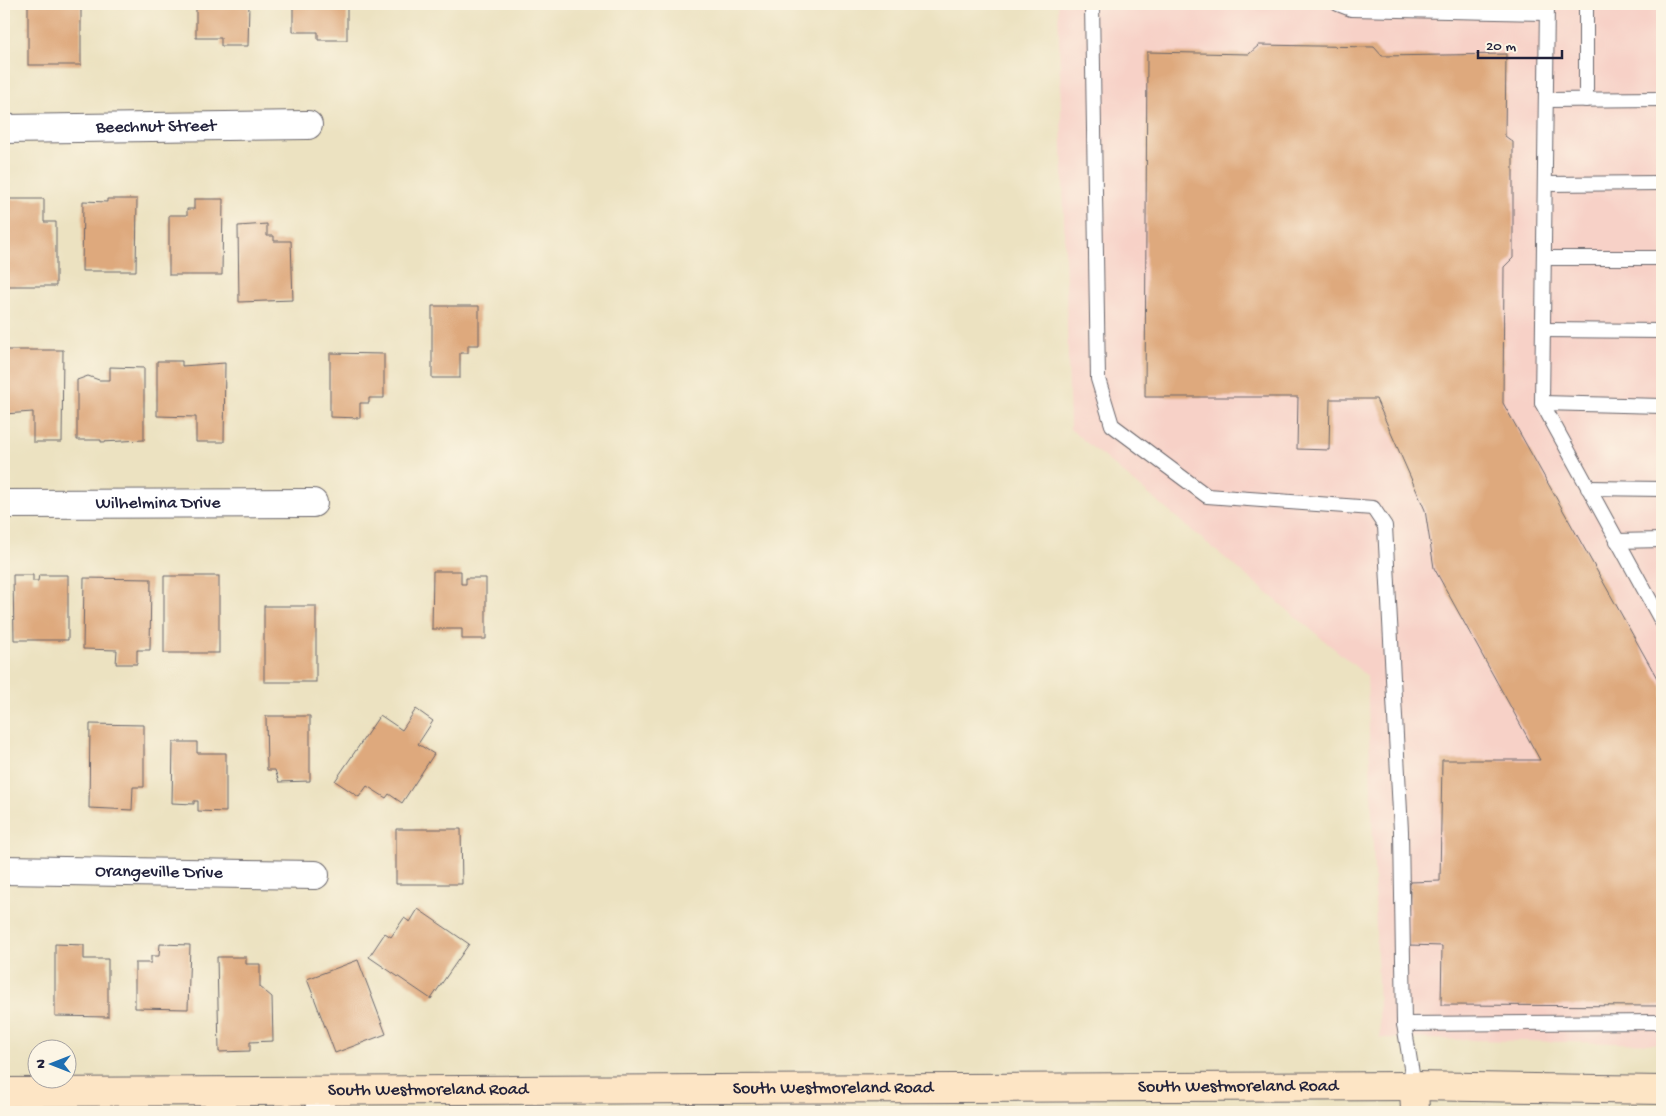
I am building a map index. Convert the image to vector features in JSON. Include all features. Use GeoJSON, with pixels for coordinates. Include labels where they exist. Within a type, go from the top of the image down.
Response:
{"type":"FeatureCollection","features":[{"type":"Feature","properties":{"kind":"main road","name":"South Westmoreland Road"},"geometry":{"type":"LineString","coordinates":[[4,1092],[320,1101],[631,1101],[1415,1099],[1662,1090]]}},
{"type":"Feature","properties":{"kind":"street","name":"Beechnut Street"},"geometry":{"type":"LineString","coordinates":[[4,129],[308,126]]}},
{"type":"Feature","properties":{"kind":"street","name":"Wilhelmina Drive"},"geometry":{"type":"LineString","coordinates":[[4,504],[313,503]]}},
{"type":"Feature","properties":{"kind":"street","name":"Orangeville Drive"},"geometry":{"type":"LineString","coordinates":[[4,870],[314,876]]}},
{"type":"Feature","properties":{"kind":"lane"},"geometry":{"type":"LineString","coordinates":[[1092,4],[1098,379],[1112,425],[1207,496],[1373,508],[1385,526],[1401,831],[1404,1024],[1415,1099]]}},
{"type":"Feature","properties":{"kind":"lane"},"geometry":{"type":"LineString","coordinates":[[1338,4],[1351,9],[1547,8],[1542,403],[1662,622]]}},
{"type":"Feature","properties":{"kind":"lane"},"geometry":{"type":"LineString","coordinates":[[1586,4],[1586,100]]}},
{"type":"Feature","properties":{"kind":"lane"},"geometry":{"type":"LineString","coordinates":[[1546,100],[1662,100]]}},
{"type":"Feature","properties":{"kind":"lane"},"geometry":{"type":"LineString","coordinates":[[1545,184],[1662,183]]}},
{"type":"Feature","properties":{"kind":"lane"},"geometry":{"type":"LineString","coordinates":[[1544,258],[1662,258]]}},
{"type":"Feature","properties":{"kind":"lane"},"geometry":{"type":"LineString","coordinates":[[1543,330],[1662,331]]}},
{"type":"Feature","properties":{"kind":"lane"},"geometry":{"type":"LineString","coordinates":[[1542,403],[1662,406]]}},
{"type":"Feature","properties":{"kind":"lane"},"geometry":{"type":"LineString","coordinates":[[1588,488],[1662,488]]}},
{"type":"Feature","properties":{"kind":"lane"},"geometry":{"type":"LineString","coordinates":[[1617,541],[1662,540]]}},
{"type":"Feature","properties":{"kind":"lane"},"geometry":{"type":"LineString","coordinates":[[1404,1024],[1662,1022]]}},
{"type":"Feature","properties":{"kind":"shaded area"},"geometry":{"type":"Polygon","coordinates":[[[1058,4],[1662,4],[1662,1044],[1380,1038],[1367,676],[1070,429],[1058,4]]]}},
{"type":"Feature","properties":{"kind":"building"},"geometry":{"type":"Polygon","coordinates":[[[28,4],[81,4],[81,65],[28,65],[28,4]]]}},
{"type":"Feature","properties":{"kind":"building"},"geometry":{"type":"Polygon","coordinates":[[[196,4],[249,4],[248,46],[221,46],[221,38],[196,38],[196,4]]]}},
{"type":"Feature","properties":{"kind":"building"},"geometry":{"type":"Polygon","coordinates":[[[293,4],[347,4],[347,40],[318,40],[318,32],[293,32],[293,4]]]}},
{"type":"Feature","properties":{"kind":"building"},"geometry":{"type":"Polygon","coordinates":[[[1259,45],[1374,47],[1382,56],[1506,54],[1505,136],[1513,142],[1513,258],[1504,267],[1503,403],[1662,687],[1662,1006],[1441,1005],[1442,946],[1409,945],[1410,882],[1440,881],[1442,760],[1540,760],[1434,568],[1425,510],[1376,399],[1330,399],[1329,450],[1297,449],[1298,397],[1145,397],[1147,52],[1249,54],[1259,45]]]}},
{"type":"Feature","properties":{"kind":"building"},"geometry":{"type":"Polygon","coordinates":[[[4,199],[44,199],[44,222],[56,222],[56,286],[4,286],[4,199]]]}},
{"type":"Feature","properties":{"kind":"building"},"geometry":{"type":"Polygon","coordinates":[[[107,199],[137,199],[136,271],[82,271],[83,201],[107,202],[107,199]]]}},
{"type":"Feature","properties":{"kind":"building"},"geometry":{"type":"Polygon","coordinates":[[[194,199],[223,199],[222,275],[169,275],[169,215],[187,215],[187,209],[194,209],[194,199]]]}},
{"type":"Feature","properties":{"kind":"building"},"geometry":{"type":"Polygon","coordinates":[[[267,224],[267,236],[274,236],[274,241],[291,241],[293,300],[239,302],[238,226],[267,224]]]}},
{"type":"Feature","properties":{"kind":"building"},"geometry":{"type":"Polygon","coordinates":[[[432,306],[479,306],[479,345],[468,345],[468,353],[460,353],[460,378],[432,378],[432,306]]]}},
{"type":"Feature","properties":{"kind":"building"},"geometry":{"type":"Polygon","coordinates":[[[4,350],[63,350],[62,442],[33,442],[33,412],[4,414],[4,350]]]}},
{"type":"Feature","properties":{"kind":"building"},"geometry":{"type":"Polygon","coordinates":[[[330,353],[384,354],[384,398],[369,398],[369,403],[360,403],[360,418],[330,417],[330,353]]]}},
{"type":"Feature","properties":{"kind":"building"},"geometry":{"type":"Polygon","coordinates":[[[157,361],[182,361],[182,366],[225,363],[224,442],[196,442],[196,417],[157,416],[157,361]]]}},
{"type":"Feature","properties":{"kind":"building"},"geometry":{"type":"Polygon","coordinates":[[[110,367],[144,368],[144,440],[101,442],[101,440],[77,440],[77,380],[88,376],[99,380],[110,380],[110,367]]]}},
{"type":"Feature","properties":{"kind":"building"},"geometry":{"type":"Polygon","coordinates":[[[433,571],[461,571],[461,584],[466,584],[466,578],[486,578],[486,639],[462,639],[462,629],[432,629],[433,571]]]}},
{"type":"Feature","properties":{"kind":"building"},"geometry":{"type":"Polygon","coordinates":[[[13,575],[33,575],[33,581],[38,581],[39,575],[68,575],[68,640],[14,640],[13,575]]]}},
{"type":"Feature","properties":{"kind":"building"},"geometry":{"type":"Polygon","coordinates":[[[164,576],[219,576],[219,653],[164,653],[164,576]]]}},
{"type":"Feature","properties":{"kind":"building"},"geometry":{"type":"Polygon","coordinates":[[[84,578],[151,579],[150,650],[137,650],[137,664],[116,664],[117,650],[83,649],[84,578]]]}},
{"type":"Feature","properties":{"kind":"building"},"geometry":{"type":"Polygon","coordinates":[[[264,606],[316,606],[316,682],[264,682],[264,606]]]}},
{"type":"Feature","properties":{"kind":"building"},"geometry":{"type":"Polygon","coordinates":[[[416,709],[433,721],[418,744],[434,754],[402,803],[389,794],[386,798],[367,786],[359,797],[335,781],[380,715],[402,730],[416,709]]]}},
{"type":"Feature","properties":{"kind":"building"},"geometry":{"type":"Polygon","coordinates":[[[266,716],[310,716],[310,781],[279,782],[275,770],[267,770],[266,716]]]}},
{"type":"Feature","properties":{"kind":"building"},"geometry":{"type":"Polygon","coordinates":[[[90,724],[144,725],[144,787],[133,787],[132,810],[89,808],[90,724]]]}},
{"type":"Feature","properties":{"kind":"building"},"geometry":{"type":"Polygon","coordinates":[[[173,742],[197,742],[197,753],[226,753],[226,812],[198,811],[198,801],[194,801],[194,804],[172,803],[173,742]]]}},
{"type":"Feature","properties":{"kind":"building"},"geometry":{"type":"Polygon","coordinates":[[[396,829],[461,829],[462,884],[396,884],[396,829]]]}},
{"type":"Feature","properties":{"kind":"building"},"geometry":{"type":"Polygon","coordinates":[[[418,909],[469,944],[431,999],[369,957],[385,933],[391,937],[404,918],[410,922],[418,909]]]}},
{"type":"Feature","properties":{"kind":"building"},"geometry":{"type":"Polygon","coordinates":[[[55,944],[84,945],[84,959],[108,959],[108,1017],[55,1016],[55,944]]]}},
{"type":"Feature","properties":{"kind":"building"},"geometry":{"type":"Polygon","coordinates":[[[160,944],[190,945],[188,1009],[135,1008],[135,963],[151,963],[151,956],[159,956],[160,944]]]}},
{"type":"Feature","properties":{"kind":"building"},"geometry":{"type":"Polygon","coordinates":[[[217,957],[246,957],[246,964],[260,964],[260,987],[272,997],[273,1041],[250,1042],[250,1051],[219,1052],[217,957]]]}},
{"type":"Feature","properties":{"kind":"building"},"geometry":{"type":"Polygon","coordinates":[[[358,960],[386,1034],[335,1053],[307,979],[358,960]]]}}]}
